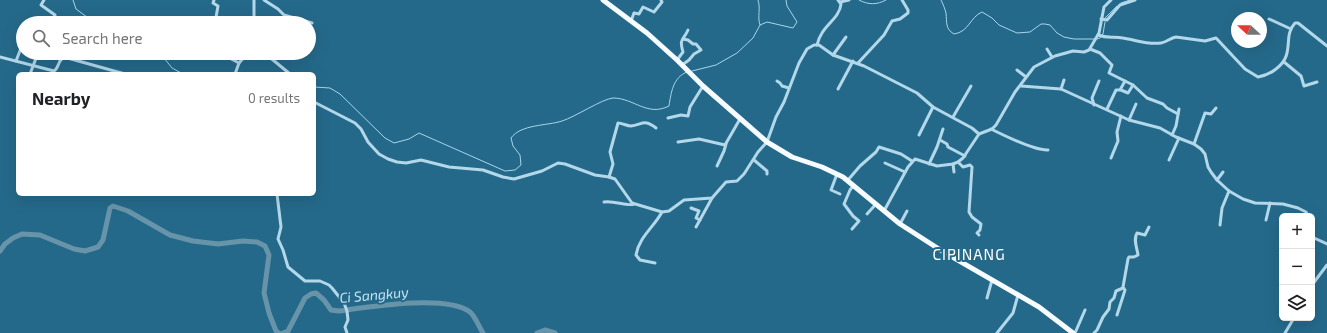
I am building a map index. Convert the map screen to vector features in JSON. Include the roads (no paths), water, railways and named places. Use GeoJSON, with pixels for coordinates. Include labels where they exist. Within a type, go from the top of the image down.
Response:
{"type":"FeatureCollection","features":[{"type":"Feature","properties":{"kind":"main road"},"geometry":{"type":"LineString","coordinates":[[603,0],[647,33],[703,86],[767,142],[792,157],[822,167],[848,180],[900,224],[942,251],[1038,307],[1074,333]]}},
{"type":"Feature","properties":{"kind":"street"},"geometry":{"type":"LineString","coordinates":[[44,0],[41,5],[55,16]]}},
{"type":"Feature","properties":{"kind":"street"},"geometry":{"type":"LineString","coordinates":[[214,0],[213,4],[218,6],[216,16]]}},
{"type":"Feature","properties":{"kind":"street"},"geometry":{"type":"LineString","coordinates":[[254,0],[254,16]]}},
{"type":"Feature","properties":{"kind":"street"},"geometry":{"type":"LineString","coordinates":[[264,0],[288,16]]}},
{"type":"Feature","properties":{"kind":"street"},"geometry":{"type":"LineString","coordinates":[[631,21],[634,13],[639,14],[643,7],[654,12],[662,2],[661,0]]}},
{"type":"Feature","properties":{"kind":"street"},"geometry":{"type":"LineString","coordinates":[[696,227],[712,198],[726,182],[737,180],[744,174],[758,152],[767,142],[804,54],[811,46],[817,44],[822,33],[831,23],[841,5],[839,1],[849,0]]}},
{"type":"Feature","properties":{"kind":"street"},"geometry":{"type":"LineString","coordinates":[[858,63],[884,35],[892,21],[900,19],[908,13],[908,10],[902,0]]}},
{"type":"Feature","properties":{"kind":"street"},"geometry":{"type":"LineString","coordinates":[[884,211],[912,161],[916,158],[929,164],[942,166],[958,162],[979,134],[996,126],[1011,98],[1037,64],[1052,57],[1073,51],[1086,52],[1090,49],[1094,40],[1099,35],[1103,20],[1104,7],[1111,0]]}},
{"type":"Feature","properties":{"kind":"street"},"geometry":{"type":"LineString","coordinates":[[1103,20],[1110,18],[1120,5],[1135,0]]}},
{"type":"Feature","properties":{"kind":"street"},"geometry":{"type":"LineString","coordinates":[[1269,19],[1291,29]]}},
{"type":"Feature","properties":{"kind":"street"},"geometry":{"type":"LineString","coordinates":[[1099,35],[1105,38],[1121,38],[1149,43],[1167,42],[1172,37],[1205,41],[1216,38],[1245,69],[1258,77],[1273,71],[1284,62],[1291,29],[1294,24],[1298,23],[1327,46]]}},
{"type":"Feature","properties":{"kind":"street"},"geometry":{"type":"LineString","coordinates":[[677,60],[683,52],[681,44],[688,30]]}},
{"type":"Feature","properties":{"kind":"street"},"geometry":{"type":"LineString","coordinates":[[833,55],[846,37]]}},
{"type":"Feature","properties":{"kind":"street"},"geometry":{"type":"LineString","coordinates":[[682,66],[694,54],[701,50],[696,44],[693,44],[689,40],[683,39]]}},
{"type":"Feature","properties":{"kind":"street"},"geometry":{"type":"LineString","coordinates":[[817,44],[833,55],[858,63],[917,93],[934,107],[953,117],[979,134]]}},
{"type":"Feature","properties":{"kind":"street"},"geometry":{"type":"LineString","coordinates":[[1048,49],[1052,57]]}},
{"type":"Feature","properties":{"kind":"street"},"geometry":{"type":"LineString","coordinates":[[1090,49],[1100,54],[1112,65],[1109,73],[1133,85],[1147,98],[1163,104],[1178,114]]}},
{"type":"Feature","properties":{"kind":"street"},"geometry":{"type":"LineString","coordinates":[[0,57],[54,71],[57,69],[61,60]]}},
{"type":"Feature","properties":{"kind":"street"},"geometry":{"type":"LineString","coordinates":[[31,72],[35,60]]}},
{"type":"Feature","properties":{"kind":"street"},"geometry":{"type":"LineString","coordinates":[[75,60],[118,72]]}},
{"type":"Feature","properties":{"kind":"street"},"geometry":{"type":"LineString","coordinates":[[233,60],[239,63]]}},
{"type":"Feature","properties":{"kind":"street"},"geometry":{"type":"LineString","coordinates":[[236,72],[242,60]]}},
{"type":"Feature","properties":{"kind":"street"},"geometry":{"type":"LineString","coordinates":[[273,60],[288,72]]}},
{"type":"Feature","properties":{"kind":"street"},"geometry":{"type":"LineString","coordinates":[[838,89],[853,61]]}},
{"type":"Feature","properties":{"kind":"street"},"geometry":{"type":"LineString","coordinates":[[1284,62],[1301,76],[1304,86],[1317,82]]}},
{"type":"Feature","properties":{"kind":"street"},"geometry":{"type":"LineString","coordinates":[[1018,70],[1026,77]]}},
{"type":"Feature","properties":{"kind":"street"},"geometry":{"type":"LineString","coordinates":[[1061,88],[1064,80]]}},
{"type":"Feature","properties":{"kind":"street"},"geometry":{"type":"LineString","coordinates":[[777,81],[782,86],[789,88]]}},
{"type":"Feature","properties":{"kind":"street"},"geometry":{"type":"LineString","coordinates":[[1094,105],[1092,98],[1099,81]]}},
{"type":"Feature","properties":{"kind":"street"},"geometry":{"type":"LineString","coordinates":[[1121,90],[1125,81]]}},
{"type":"Feature","properties":{"kind":"street"},"geometry":{"type":"LineString","coordinates":[[1107,109],[1116,90],[1121,90],[1128,93],[1133,85]]}},
{"type":"Feature","properties":{"kind":"street"},"geometry":{"type":"LineString","coordinates":[[668,118],[681,115],[688,116],[690,107],[703,86]]}},
{"type":"Feature","properties":{"kind":"street"},"geometry":{"type":"LineString","coordinates":[[953,117],[971,86]]}},
{"type":"Feature","properties":{"kind":"street"},"geometry":{"type":"LineString","coordinates":[[1021,86],[1061,88],[1094,105],[1107,109],[1129,120],[1153,126],[1194,144],[1205,154],[1208,167],[1217,180],[1229,192],[1255,203],[1283,204],[1298,208],[1306,213]]}},
{"type":"Feature","properties":{"kind":"street"},"geometry":{"type":"LineString","coordinates":[[316,103],[355,123],[361,128],[368,142],[379,154],[397,162],[406,163],[421,160],[442,166],[483,170],[514,179],[542,171],[558,163],[562,163],[595,175],[609,177],[616,180],[629,200],[634,204]]}},
{"type":"Feature","properties":{"kind":"street"},"geometry":{"type":"LineString","coordinates":[[1129,120],[1136,104]]}},
{"type":"Feature","properties":{"kind":"street"},"geometry":{"type":"LineString","coordinates":[[919,135],[934,107]]}},
{"type":"Feature","properties":{"kind":"street"},"geometry":{"type":"LineString","coordinates":[[1194,144],[1205,113],[1211,114],[1216,108]]}},
{"type":"Feature","properties":{"kind":"street"},"geometry":{"type":"LineString","coordinates":[[1172,135],[1176,126],[1179,109]]}},
{"type":"Feature","properties":{"kind":"street"},"geometry":{"type":"LineString","coordinates":[[1111,158],[1118,141],[1117,132],[1121,116]]}},
{"type":"Feature","properties":{"kind":"street"},"geometry":{"type":"LineString","coordinates":[[717,166],[726,144],[740,119]]}},
{"type":"Feature","properties":{"kind":"street"},"geometry":{"type":"LineString","coordinates":[[609,177],[613,164],[610,152],[618,123],[630,126],[642,122],[650,124],[656,128]]}},
{"type":"Feature","properties":{"kind":"street"},"geometry":{"type":"LineString","coordinates":[[929,164],[940,140],[943,129]]}},
{"type":"Feature","properties":{"kind":"street"},"geometry":{"type":"LineString","coordinates":[[991,129],[1015,141],[1042,150],[1048,150]]}},
{"type":"Feature","properties":{"kind":"street"},"geometry":{"type":"LineString","coordinates":[[678,142],[699,138],[726,144]]}},
{"type":"Feature","properties":{"kind":"street"},"geometry":{"type":"LineString","coordinates":[[1169,160],[1179,138]]}},
{"type":"Feature","properties":{"kind":"street"},"geometry":{"type":"LineString","coordinates":[[940,140],[964,156]]}},
{"type":"Feature","properties":{"kind":"street"},"geometry":{"type":"LineString","coordinates":[[848,180],[879,147],[901,154],[912,161]]}},
{"type":"Feature","properties":{"kind":"street"},"geometry":{"type":"LineString","coordinates":[[754,160],[766,171],[767,174]]}},
{"type":"Feature","properties":{"kind":"street"},"geometry":{"type":"LineString","coordinates":[[958,162],[963,166],[972,166],[969,208],[972,217],[981,224],[980,230],[977,233],[979,235]]}},
{"type":"Feature","properties":{"kind":"street"},"geometry":{"type":"LineString","coordinates":[[885,163],[905,172]]}},
{"type":"Feature","properties":{"kind":"street"},"geometry":{"type":"LineString","coordinates":[[953,164],[954,172]]}},
{"type":"Feature","properties":{"kind":"street"},"geometry":{"type":"LineString","coordinates":[[1217,180],[1223,172]]}},
{"type":"Feature","properties":{"kind":"street"},"geometry":{"type":"LineString","coordinates":[[837,174],[831,190],[840,194]]}},
{"type":"Feature","properties":{"kind":"street"},"geometry":{"type":"LineString","coordinates":[[852,229],[860,221],[853,216],[844,204],[850,190],[854,185]]}},
{"type":"Feature","properties":{"kind":"street"},"geometry":{"type":"LineString","coordinates":[[1220,226],[1222,208],[1229,192]]}},
{"type":"Feature","properties":{"kind":"street"},"geometry":{"type":"LineString","coordinates":[[277,196],[281,227],[278,239],[288,267],[305,281],[320,281],[329,285],[344,303],[347,310],[348,320],[345,324],[347,333]]}},
{"type":"Feature","properties":{"kind":"street"},"geometry":{"type":"LineString","coordinates":[[604,202],[634,204],[662,212],[669,211],[684,200],[712,198]]}},
{"type":"Feature","properties":{"kind":"street"},"geometry":{"type":"LineString","coordinates":[[1266,220],[1270,203]]}},
{"type":"Feature","properties":{"kind":"street"},"geometry":{"type":"LineString","coordinates":[[867,214],[876,204]]}},
{"type":"Feature","properties":{"kind":"street"},"geometry":{"type":"LineString","coordinates":[[691,208],[699,211],[696,218],[700,220]]}},
{"type":"Feature","properties":{"kind":"street"},"geometry":{"type":"LineString","coordinates":[[900,224],[907,211]]}},
{"type":"Feature","properties":{"kind":"street"},"geometry":{"type":"LineString","coordinates":[[655,263],[640,260],[636,254],[644,236],[654,226],[662,212]]}},
{"type":"Feature","properties":{"kind":"street"},"geometry":{"type":"LineString","coordinates":[[1117,315],[1125,293],[1123,288],[1128,258],[1137,256],[1138,254],[1136,247],[1136,235],[1137,233],[1145,234],[1149,227]]}},
{"type":"Feature","properties":{"kind":"street"},"geometry":{"type":"LineString","coordinates":[[1315,238],[1327,244]]}},
{"type":"Feature","properties":{"kind":"street"},"geometry":{"type":"LineString","coordinates":[[1315,281],[1327,265]]}},
{"type":"Feature","properties":{"kind":"street"},"geometry":{"type":"LineString","coordinates":[[987,298],[992,280]]}},
{"type":"Feature","properties":{"kind":"street"},"geometry":{"type":"LineString","coordinates":[[1094,333],[1097,330],[1101,319],[1109,309],[1116,291],[1123,288]]}},
{"type":"Feature","properties":{"kind":"street"},"geometry":{"type":"LineString","coordinates":[[997,333],[1013,315],[1018,295]]}},
{"type":"Feature","properties":{"kind":"street"},"geometry":{"type":"LineString","coordinates":[[1074,333],[1085,310]]}},
{"type":"Feature","properties":{"kind":"street"},"geometry":{"type":"LineString","coordinates":[[1285,333],[1292,321]]}},
{"type":"Feature","properties":{"kind":"waterway"},"geometry":{"type":"LineString","coordinates":[[73,0],[76,9],[86,16]]}},
{"type":"Feature","properties":{"kind":"waterway"},"geometry":{"type":"LineString","coordinates":[[758,0],[760,25]]}},
{"type":"Feature","properties":{"kind":"waterway"},"geometry":{"type":"LineString","coordinates":[[692,71],[716,65],[737,53],[753,38],[760,25],[767,22],[793,28],[797,22],[787,6],[786,0]]}},
{"type":"Feature","properties":{"kind":"waterway"},"geometry":{"type":"LineString","coordinates":[[859,0],[872,4],[886,0]]}},
{"type":"Feature","properties":{"kind":"waterway"},"geometry":{"type":"LineString","coordinates":[[941,0],[946,13],[948,28],[954,34],[963,30],[978,14],[982,12],[992,18],[999,25],[1017,33],[1030,32],[1041,24],[1045,24],[1050,25],[1057,33],[1064,37],[1074,39],[1094,39]]}},
{"type":"Feature","properties":{"kind":"waterway"},"geometry":{"type":"LineString","coordinates":[[1121,3],[1130,0]]}},
{"type":"Feature","properties":{"kind":"waterway"},"geometry":{"type":"LineString","coordinates":[[1105,18],[1117,6]]}},
{"type":"Feature","properties":{"kind":"waterway"},"geometry":{"type":"LineString","coordinates":[[1097,39],[1103,34],[1105,22]]}},
{"type":"Feature","properties":{"kind":"waterway"},"geometry":{"type":"LineString","coordinates":[[166,60],[172,68],[179,72]]}},
{"type":"Feature","properties":{"kind":"waterway"},"geometry":{"type":"LineString","coordinates":[[316,87],[330,88],[340,94],[385,138],[394,143],[409,139],[419,133],[505,171],[515,170],[521,165],[520,155],[513,146],[511,138],[515,133],[535,126],[562,121],[602,101],[613,98],[628,101],[647,108],[661,109],[669,106],[672,91],[676,82],[682,74],[687,72]]}},
{"type":"Feature","properties":{"kind":"waterway","name":"Ci Sangkuy"},"geometry":{"type":"LineString","coordinates":[[0,251],[5,244],[22,234],[40,235],[74,249],[85,251],[98,247],[103,240],[110,208],[113,206],[128,211],[170,235],[193,241],[218,244],[243,241],[257,242],[265,246],[269,255],[264,293],[269,313],[276,331],[279,333]]}},
{"type":"Feature","properties":{"kind":"waterway","name":"Ci Sangkuy"},"geometry":{"type":"LineString","coordinates":[[283,333],[288,331],[305,298],[316,293],[324,300],[331,310],[339,311],[407,303],[444,304],[459,307],[472,314],[483,333]]}},
{"type":"Feature","properties":{"kind":"waterway","name":"Ci Sangkuy"},"geometry":{"type":"LineString","coordinates":[[537,333],[545,330],[555,333]]}},
{"type":"Feature","properties":{"kind":"district","name":"CIPINANG"},"geometry":{"type":"Point","coordinates":[969,255]}}]}
